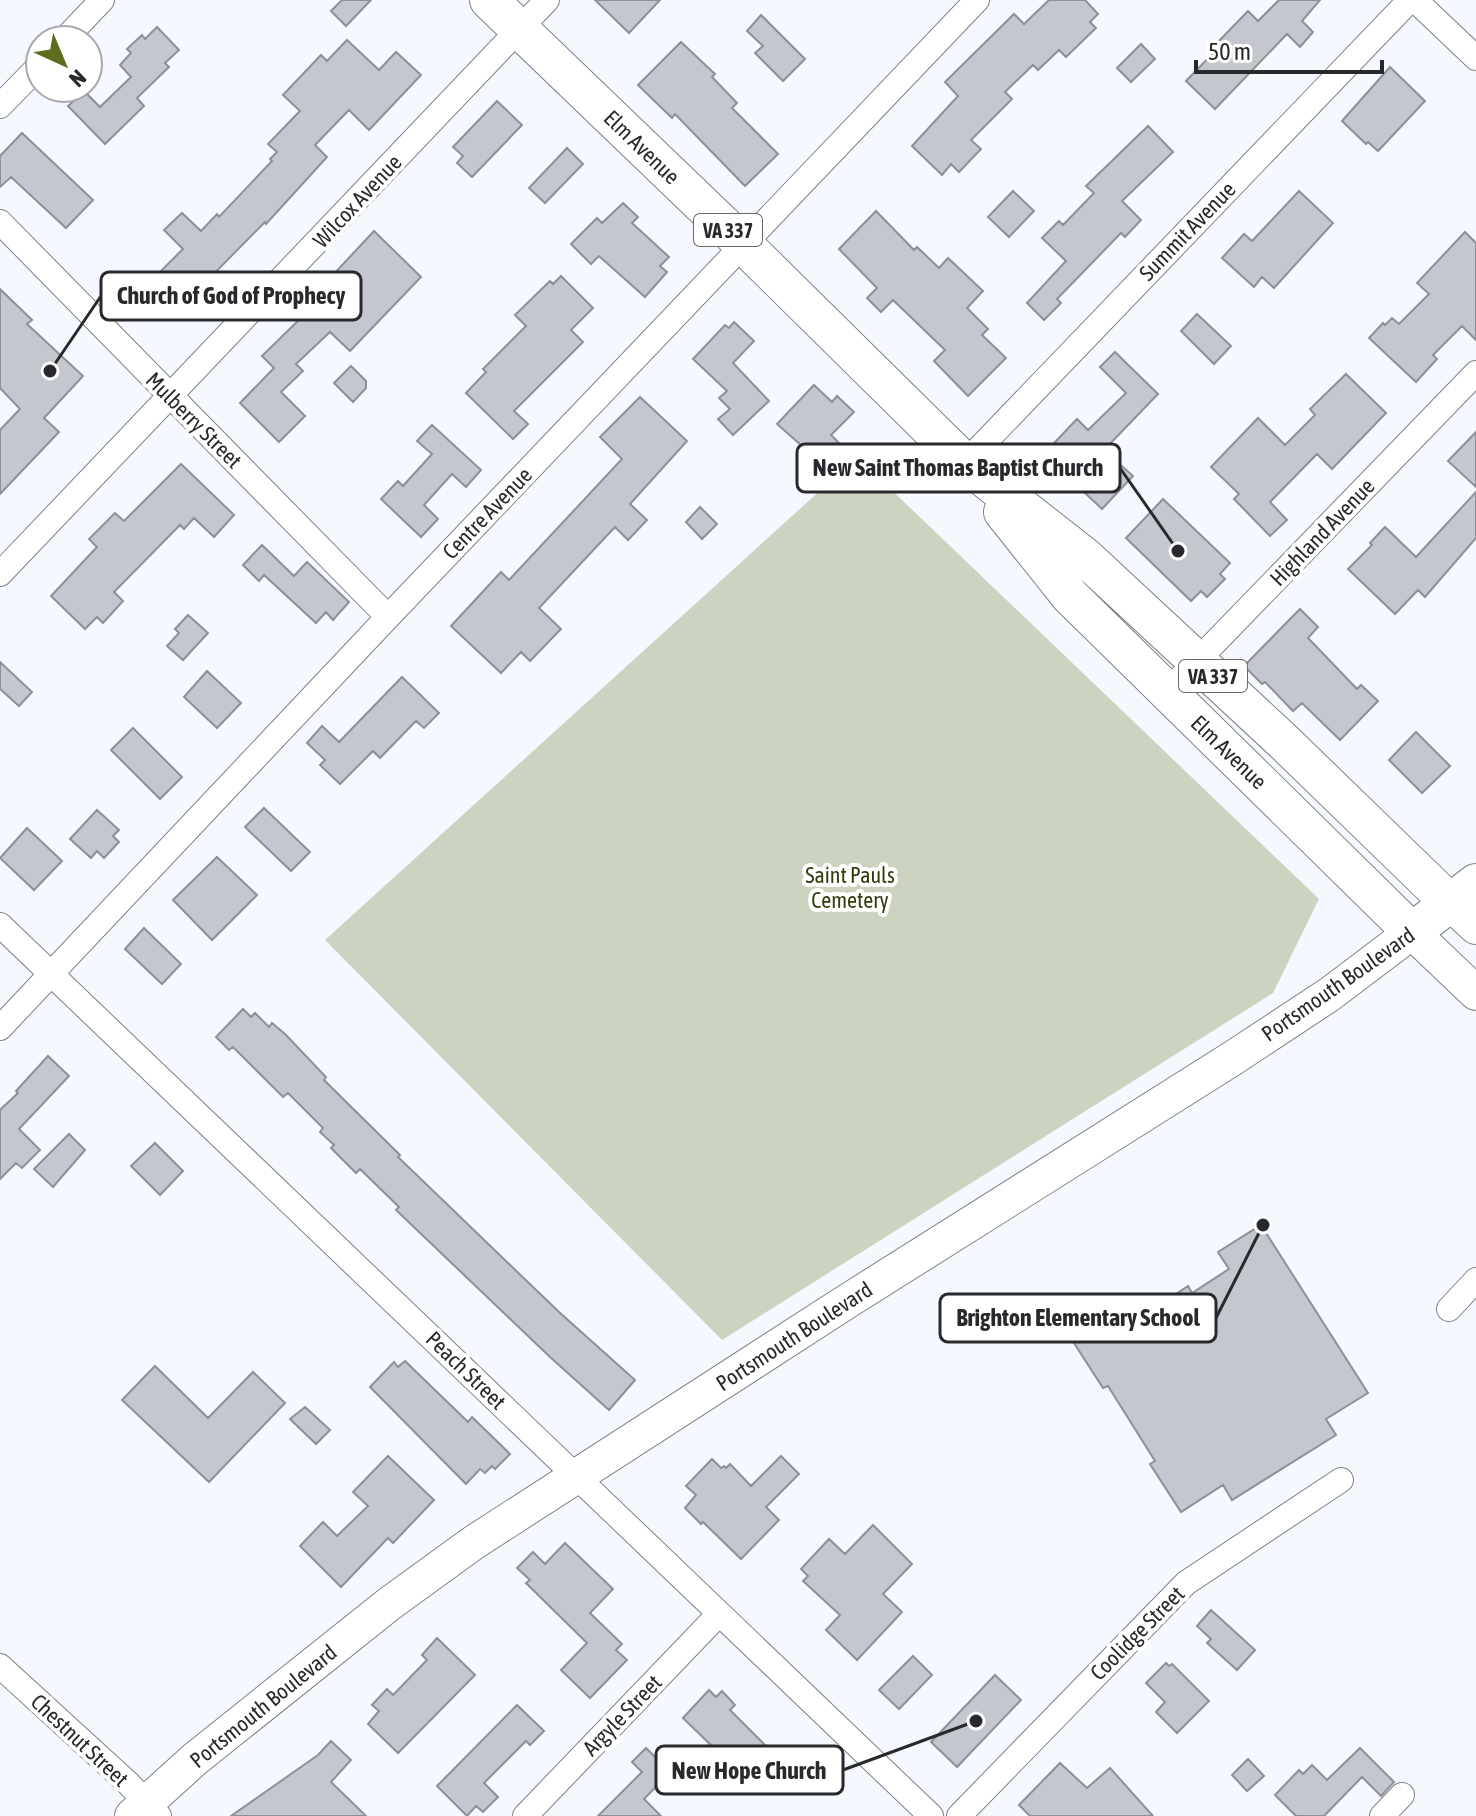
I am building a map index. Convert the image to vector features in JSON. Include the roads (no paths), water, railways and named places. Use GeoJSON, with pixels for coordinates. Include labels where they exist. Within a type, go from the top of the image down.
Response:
{"type":"FeatureCollection","features":[{"type":"Feature","properties":{"kind":"main road","name":"Elm Avenue"},"geometry":{"type":"LineString","coordinates":[[489,0],[965,463],[1085,557],[1467,905]]}},
{"type":"Feature","properties":{"kind":"main road","name":"Elm Avenue"},"geometry":{"type":"LineString","coordinates":[[965,463],[1070,596],[1476,993]]}},
{"type":"Feature","properties":{"kind":"main road","name":"Portsmouth Boulevard"},"geometry":{"type":"LineString","coordinates":[[145,1812],[195,1759],[389,1604],[473,1543],[1226,1062],[1330,994],[1412,932],[1467,905]]}},
{"type":"Feature","properties":{"kind":"street"},"geometry":{"type":"LineString","coordinates":[[79,24],[102,0]]}},
{"type":"Feature","properties":{"kind":"street","name":"Wilcox Avenue"},"geometry":{"type":"LineString","coordinates":[[0,574],[172,397],[547,0]]}},
{"type":"Feature","properties":{"kind":"street","name":"Centre Avenue"},"geometry":{"type":"LineString","coordinates":[[0,1028],[977,0]]}},
{"type":"Feature","properties":{"kind":"street"},"geometry":{"type":"LineString","coordinates":[[1413,0],[1476,58]]}},
{"type":"Feature","properties":{"kind":"street","name":"Summit Avenue"},"geometry":{"type":"LineString","coordinates":[[965,463],[1413,0]]}},
{"type":"Feature","properties":{"kind":"street"},"geometry":{"type":"LineString","coordinates":[[0,106],[24,81]]}},
{"type":"Feature","properties":{"kind":"street","name":"Mulberry Street"},"geometry":{"type":"LineString","coordinates":[[0,222],[388,617]]}},
{"type":"Feature","properties":{"kind":"street","name":"Highland Avenue"},"geometry":{"type":"LineString","coordinates":[[1167,692],[1476,373]]}},
{"type":"Feature","properties":{"kind":"street","name":"Peach Street"},"geometry":{"type":"LineString","coordinates":[[0,925],[931,1816]]}},
{"type":"Feature","properties":{"kind":"street"},"geometry":{"type":"LineString","coordinates":[[1449,1309],[1476,1280]]}},
{"type":"Feature","properties":{"kind":"street","name":"Coolidge Street"},"geometry":{"type":"LineString","coordinates":[[959,1816],[1186,1583],[1341,1480]]}},
{"type":"Feature","properties":{"kind":"street","name":"Argyle Street"},"geometry":{"type":"LineString","coordinates":[[525,1816],[719,1614]]}},
{"type":"Feature","properties":{"kind":"street","name":"Chestnut Street"},"geometry":{"type":"LineString","coordinates":[[0,1666],[128,1783],[145,1812]]}},
{"type":"Feature","properties":{"kind":"street"},"geometry":{"type":"LineString","coordinates":[[1382,1816],[1402,1795]]}},
{"type":"Feature","properties":{"kind":"place","name":"Church of God of Prophecy"},"geometry":{"type":"Point","coordinates":[50,371]}},
{"type":"Feature","properties":{"kind":"place","name":"New Saint Thomas Baptist Church"},"geometry":{"type":"Point","coordinates":[1178,551]}},
{"type":"Feature","properties":{"kind":"place","name":"Brighton Elementary School"},"geometry":{"type":"Point","coordinates":[1263,1225]}},
{"type":"Feature","properties":{"kind":"place","name":"New Hope Church"},"geometry":{"type":"Point","coordinates":[976,1721]}},
{"type":"Feature","properties":{"kind":"park label","name":"Saint Pauls Cemetery"},"geometry":{"type":"Point","coordinates":[850,888]}}]}
